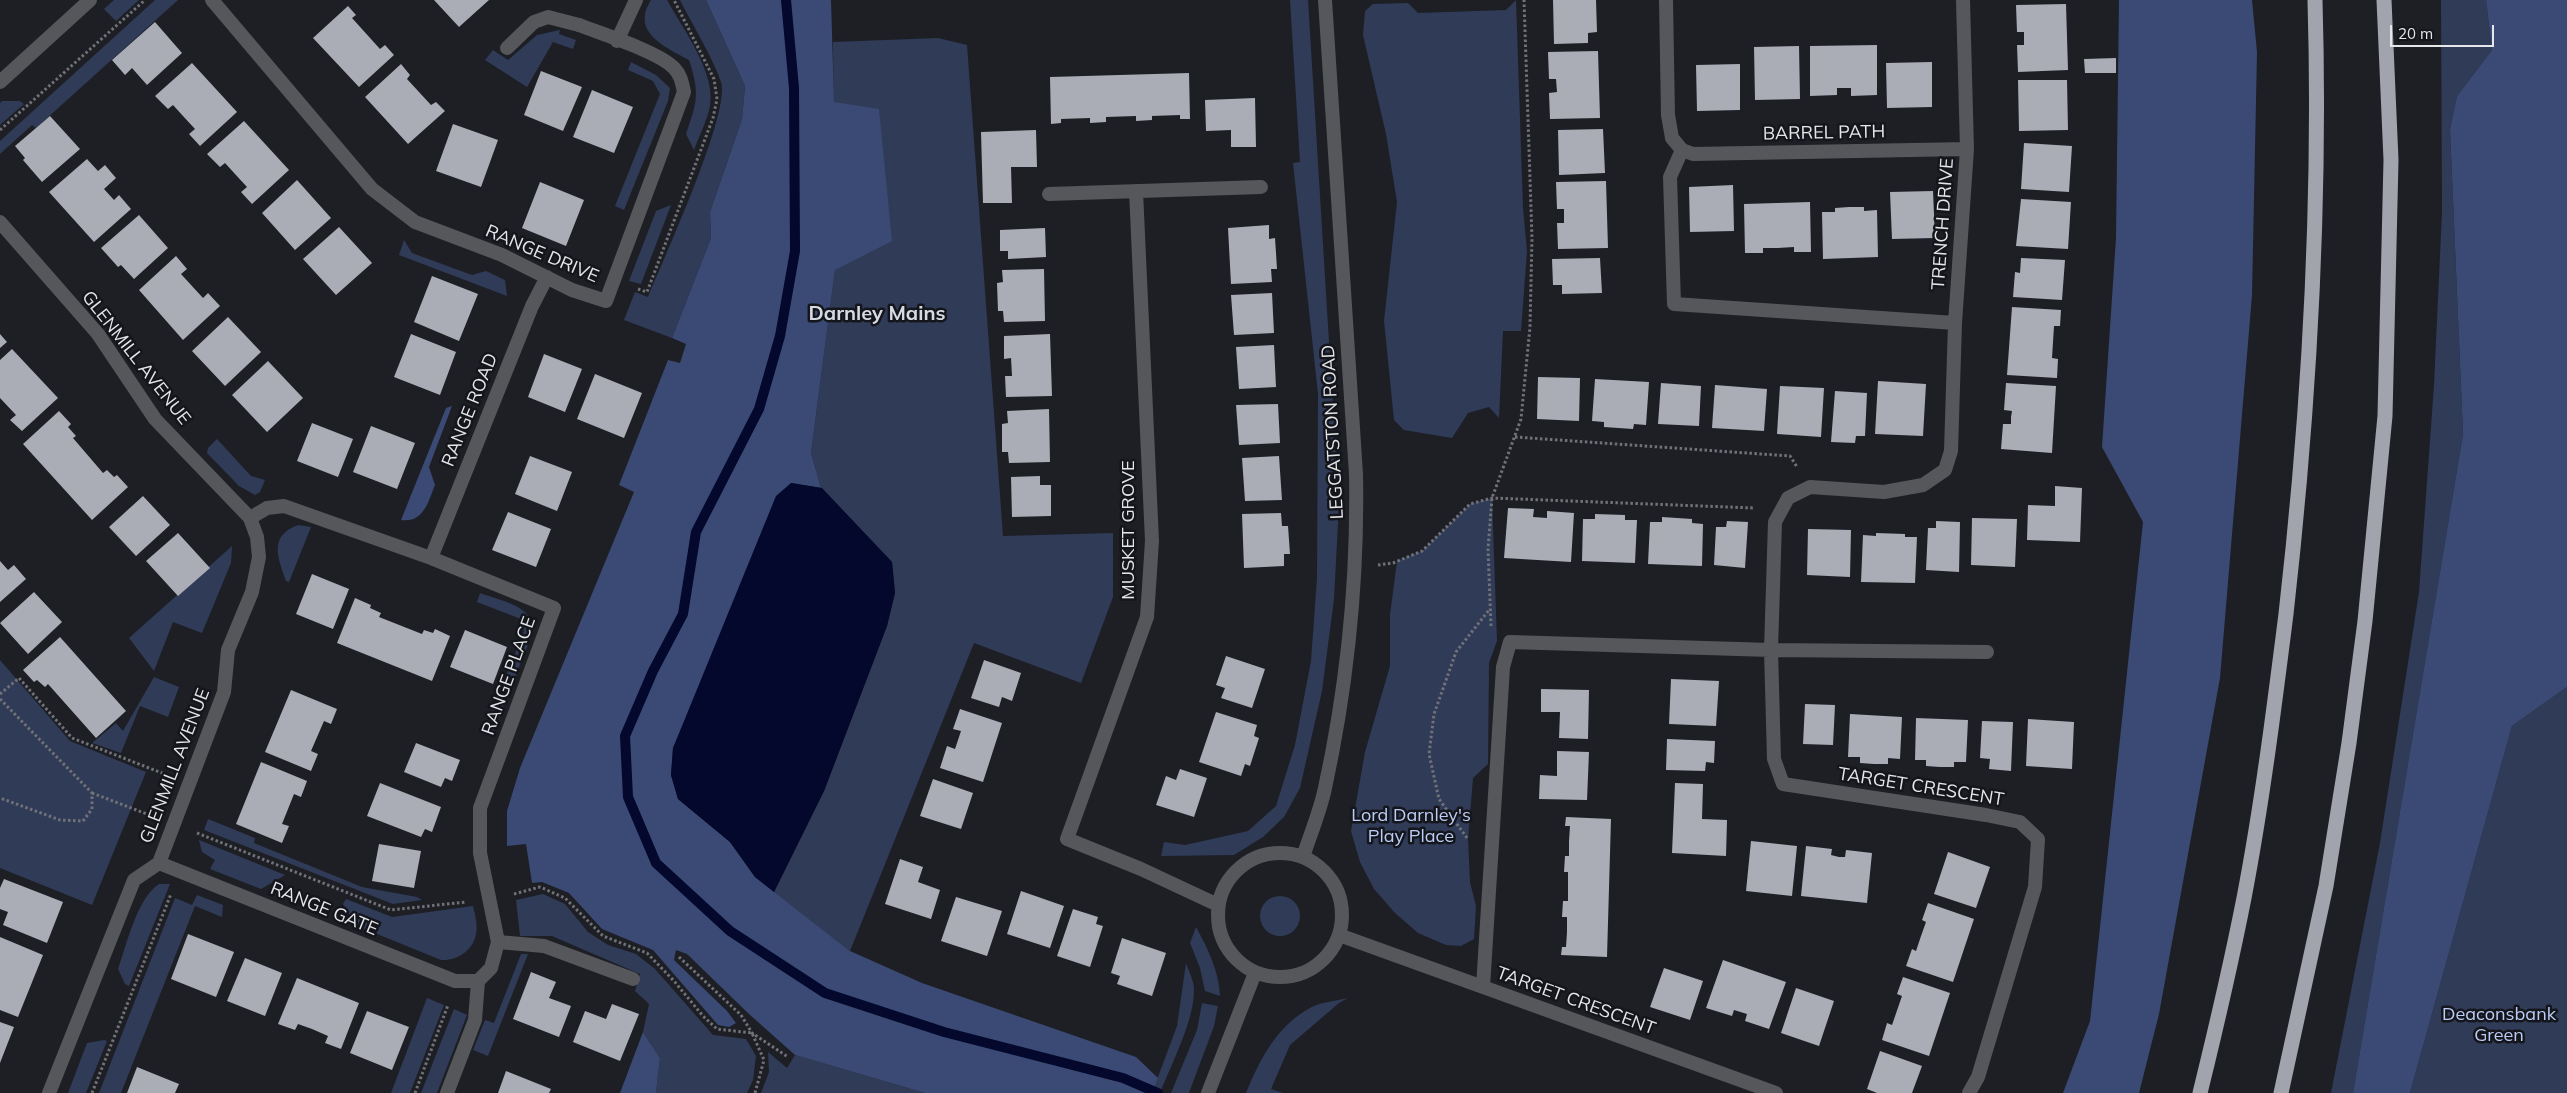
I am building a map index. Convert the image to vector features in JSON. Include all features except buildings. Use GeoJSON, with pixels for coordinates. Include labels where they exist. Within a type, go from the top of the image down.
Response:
{"type":"FeatureCollection","features":[{"type":"Feature","properties":{"kind":"highway"},"geometry":{"type":"LineString","coordinates":[[2281,1093],[2326,886],[2349,743],[2365,621],[2385,416],[2391,160],[2388,55],[2384,0]]}},
{"type":"Feature","properties":{"kind":"highway"},"geometry":{"type":"LineString","coordinates":[[2388,55],[2389,0]]}},
{"type":"Feature","properties":{"kind":"highway"},"geometry":{"type":"LineString","coordinates":[[2200,1093],[2244,898],[2260,807],[2276,693],[2297,515],[2313,290],[2315,3]]}},
{"type":"Feature","properties":{"kind":"street"},"geometry":{"type":"LineString","coordinates":[[0,82],[90,0]]}},
{"type":"Feature","properties":{"kind":"street","name":"RANGE DRIVE"},"geometry":{"type":"LineString","coordinates":[[212,0],[372,188],[392,205],[415,222],[502,255],[572,290],[606,301],[684,92],[682,79],[673,67],[652,54],[579,25],[548,17],[534,22],[507,48]]}},
{"type":"Feature","properties":{"kind":"street"},"geometry":{"type":"LineString","coordinates":[[617,41],[636,0]]}},
{"type":"Feature","properties":{"kind":"street","name":"LEGGATSTON ROAD"},"geometry":{"type":"LineString","coordinates":[[1303,857],[1325,790],[1347,656],[1357,518],[1356,474],[1326,0]]}},
{"type":"Feature","properties":{"kind":"street"},"geometry":{"type":"LineString","coordinates":[[1666,0],[1668,115],[1672,138],[1682,150],[1670,178],[1674,304],[1954,323]]}},
{"type":"Feature","properties":{"kind":"street","name":"TRENCH DRIVE"},"geometry":{"type":"LineString","coordinates":[[1810,487],[1884,492],[1923,484],[1945,470],[1951,451],[1954,323],[1967,149],[1963,0]]}},
{"type":"Feature","properties":{"kind":"street","name":"BARREL PATH"},"geometry":{"type":"LineString","coordinates":[[1682,150],[1694,154],[1967,149]]}},
{"type":"Feature","properties":{"kind":"street"},"geometry":{"type":"LineString","coordinates":[[1049,194],[1261,187]]}},
{"type":"Feature","properties":{"kind":"street","name":"MUSKET GROVE"},"geometry":{"type":"LineString","coordinates":[[1136,191],[1152,541],[1147,617],[1067,839],[1141,868],[1218,905]]}},
{"type":"Feature","properties":{"kind":"street","name":"GLENMILL AVENUE"},"geometry":{"type":"LineString","coordinates":[[0,222],[98,334],[155,419],[250,518],[257,537],[258,557],[252,592],[228,650],[224,692],[172,823],[159,863],[134,880],[49,1093]]}},
{"type":"Feature","properties":{"kind":"street","name":"RANGE ROAD"},"geometry":{"type":"LineString","coordinates":[[431,558],[532,306],[547,277]]}},
{"type":"Feature","properties":{"kind":"street"},"geometry":{"type":"LineString","coordinates":[[1771,650],[1775,522],[1788,498],[1810,487]]}},
{"type":"Feature","properties":{"kind":"street","name":"RANGE PLACE"},"geometry":{"type":"LineString","coordinates":[[250,518],[267,508],[284,506],[431,558],[554,608],[480,808],[480,853],[498,942],[491,968],[478,981]]}},
{"type":"Feature","properties":{"kind":"street"},"geometry":{"type":"LineString","coordinates":[[1510,642],[1771,650],[1987,652]]}},
{"type":"Feature","properties":{"kind":"street","name":"TARGET CRESCENT"},"geometry":{"type":"LineString","coordinates":[[1510,642],[1503,667],[1483,987],[1776,1093]]}},
{"type":"Feature","properties":{"kind":"street","name":"TARGET CRESCENT"},"geometry":{"type":"LineString","coordinates":[[1771,650],[1774,760],[1783,784],[1986,815],[2020,822],[2038,839],[2035,886],[1978,1077],[1969,1093]]}},
{"type":"Feature","properties":{"kind":"street"},"geometry":{"type":"LineString","coordinates":[[1281,853],[1303,857],[1319,866],[1332,881],[1340,898],[1342,917],[1339,935],[1330,954],[1314,968],[1296,976],[1275,978],[1255,973],[1238,962],[1225,945],[1219,926],[1218,905],[1226,885],[1240,867],[1259,857],[1281,853]]}},
{"type":"Feature","properties":{"kind":"street","name":"RANGE GATE"},"geometry":{"type":"LineString","coordinates":[[159,863],[455,982],[478,981]]}},
{"type":"Feature","properties":{"kind":"street"},"geometry":{"type":"LineString","coordinates":[[1339,935],[1483,987]]}},
{"type":"Feature","properties":{"kind":"street"},"geometry":{"type":"LineString","coordinates":[[498,942],[544,946],[633,979]]}},
{"type":"Feature","properties":{"kind":"street"},"geometry":{"type":"LineString","coordinates":[[1208,1093],[1255,973]]}},
{"type":"Feature","properties":{"kind":"street"},"geometry":{"type":"LineString","coordinates":[[447,1093],[475,1020],[478,981]]}},
{"type":"Feature","properties":{"kind":"path"},"geometry":{"type":"LineString","coordinates":[[0,130],[145,0]]}},
{"type":"Feature","properties":{"kind":"path"},"geometry":{"type":"LineString","coordinates":[[1510,642],[1497,640],[1489,622],[1488,549],[1492,498],[1521,419],[1530,327],[1532,238],[1524,0]]}},
{"type":"Feature","properties":{"kind":"path"},"geometry":{"type":"LineString","coordinates":[[1514,438],[1790,456],[1810,487]]}},
{"type":"Feature","properties":{"kind":"path"},"geometry":{"type":"LineString","coordinates":[[1353,567],[1393,563],[1422,551],[1470,504],[1492,498],[1755,508],[1788,498]]}},
{"type":"Feature","properties":{"kind":"path"},"geometry":{"type":"LineString","coordinates":[[1489,610],[1456,652],[1434,714],[1429,754],[1439,798],[1468,839],[1492,837]]}},
{"type":"Feature","properties":{"kind":"path"},"geometry":{"type":"LineString","coordinates":[[0,694],[19,678],[72,738],[188,783]]}},
{"type":"Feature","properties":{"kind":"path"},"geometry":{"type":"LineString","coordinates":[[0,699],[92,793],[391,910],[490,900]]}},
{"type":"Feature","properties":{"kind":"path"},"geometry":{"type":"LineString","coordinates":[[0,798],[60,820],[83,821],[92,808],[92,793]]}},
{"type":"Feature","properties":{"kind":"path"},"geometry":{"type":"LineString","coordinates":[[92,1093],[180,871]]}},
{"type":"Feature","properties":{"kind":"path"},"geometry":{"type":"LineString","coordinates":[[680,957],[741,1015],[752,1033],[788,1057]]}},
{"type":"Feature","properties":{"kind":"path"},"geometry":{"type":"LineString","coordinates":[[415,1093],[441,1027],[455,982]]}},
{"type":"Feature","properties":{"kind":"green space"},"geometry":{"type":"Polygon","coordinates":[[[114,0],[139,0],[116,21],[104,9],[114,0]]]}},
{"type":"Feature","properties":{"kind":"green space"},"geometry":{"type":"Polygon","coordinates":[[[155,0],[178,0],[36,128],[32,125],[0,154],[0,141],[155,0]]]}},
{"type":"Feature","properties":{"kind":"green space"},"geometry":{"type":"Polygon","coordinates":[[[651,0],[667,0],[697,51],[708,80],[711,93],[710,106],[694,150],[686,134],[696,98],[695,81],[689,60],[659,43],[648,30],[645,23],[645,13],[651,0]]]}},
{"type":"Feature","properties":{"kind":"green space"},"geometry":{"type":"Polygon","coordinates":[[[680,0],[706,0],[745,86],[742,119],[710,212],[711,238],[672,338],[624,320],[635,292],[648,297],[694,187],[716,123],[721,98],[721,82],[708,52],[680,0]]]}},
{"type":"Feature","properties":{"kind":"green space"},"geometry":{"type":"Polygon","coordinates":[[[1290,0],[1308,0],[1339,505],[1334,599],[1322,691],[1300,788],[1284,817],[1263,837],[1234,855],[1161,856],[1164,842],[1185,845],[1248,831],[1276,806],[1295,745],[1311,661],[1317,578],[1318,394],[1293,163],[1300,162],[1290,0]]]}},
{"type":"Feature","properties":{"kind":"green space"},"geometry":{"type":"Polygon","coordinates":[[[1516,0],[1523,208],[1527,251],[1521,331],[1503,331],[1499,418],[1489,407],[1468,413],[1452,438],[1404,430],[1394,420],[1384,321],[1397,202],[1386,134],[1363,35],[1365,11],[1373,4],[1408,3],[1418,13],[1506,10],[1516,0]]]}},
{"type":"Feature","properties":{"kind":"green space"},"geometry":{"type":"Polygon","coordinates":[[[2441,0],[2486,0],[2492,50],[2457,96],[2450,129],[2463,434],[2353,1093],[2331,1093],[2380,843],[2419,592],[2434,385],[2442,212],[2441,0]]]}},
{"type":"Feature","properties":{"kind":"green space"},"geometry":{"type":"Polygon","coordinates":[[[560,30],[559,34],[576,40],[573,49],[553,42],[527,87],[485,60],[493,50],[508,60],[537,35],[560,30]]]}},
{"type":"Feature","properties":{"kind":"green space"},"geometry":{"type":"Polygon","coordinates":[[[938,38],[967,45],[1003,536],[1113,533],[1113,597],[1081,683],[974,643],[850,951],[774,892],[824,791],[887,626],[895,593],[892,562],[821,488],[811,453],[835,270],[833,42],[938,38]]]}},
{"type":"Feature","properties":{"kind":"green space"},"geometry":{"type":"Polygon","coordinates":[[[631,62],[656,75],[670,88],[668,101],[624,210],[615,206],[660,94],[653,81],[628,70],[631,62]]]}},
{"type":"Feature","properties":{"kind":"green space"},"geometry":{"type":"Polygon","coordinates":[[[2,101],[20,101],[24,104],[0,125],[0,103],[2,101]]]}},
{"type":"Feature","properties":{"kind":"green space"},"geometry":{"type":"Polygon","coordinates":[[[671,205],[641,284],[629,281],[656,211],[671,205]]]}},
{"type":"Feature","properties":{"kind":"green space"},"geometry":{"type":"Polygon","coordinates":[[[404,240],[412,253],[472,275],[486,271],[505,280],[507,296],[399,255],[404,240]]]}},
{"type":"Feature","properties":{"kind":"green space"},"geometry":{"type":"Polygon","coordinates":[[[217,439],[251,476],[265,480],[260,492],[255,495],[239,486],[207,453],[208,448],[217,439]]]}},
{"type":"Feature","properties":{"kind":"green space","name":"Lord Darnley's Play Place"},"geometry":{"type":"Polygon","coordinates":[[[1492,498],[1497,641],[1489,663],[1488,764],[1473,778],[1468,839],[1470,882],[1476,906],[1474,939],[1461,946],[1446,945],[1418,933],[1395,913],[1374,889],[1360,862],[1351,831],[1365,752],[1390,666],[1390,615],[1397,561],[1422,551],[1470,504],[1492,498]]]}},
{"type":"Feature","properties":{"kind":"green space"},"geometry":{"type":"Polygon","coordinates":[[[298,525],[311,527],[289,582],[286,581],[278,556],[279,541],[282,535],[298,525]]]}},
{"type":"Feature","properties":{"kind":"green space"},"geometry":{"type":"Polygon","coordinates":[[[232,546],[231,563],[202,633],[173,622],[154,671],[129,638],[232,546]]]}},
{"type":"Feature","properties":{"kind":"green space"},"geometry":{"type":"Polygon","coordinates":[[[480,593],[515,605],[522,610],[532,623],[533,632],[493,732],[489,734],[484,732],[524,631],[521,619],[477,602],[480,593]]]}},
{"type":"Feature","properties":{"kind":"green space"},"geometry":{"type":"Polygon","coordinates":[[[0,660],[70,741],[146,772],[92,905],[0,868],[0,660]]]}},
{"type":"Feature","properties":{"kind":"green space"},"geometry":{"type":"Polygon","coordinates":[[[154,677],[179,687],[168,717],[140,706],[121,753],[92,743],[116,723],[123,731],[154,677]]]}},
{"type":"Feature","properties":{"kind":"green space","name":"Deaconsbank Green"},"geometry":{"type":"Polygon","coordinates":[[[2567,687],[2567,1093],[2410,1093],[2512,726],[2567,687]]]}},
{"type":"Feature","properties":{"kind":"green space"},"geometry":{"type":"Polygon","coordinates":[[[208,819],[255,838],[254,843],[362,887],[417,897],[422,900],[393,904],[204,830],[208,819]]]}},
{"type":"Feature","properties":{"kind":"green space"},"geometry":{"type":"Polygon","coordinates":[[[199,840],[285,875],[261,889],[210,869],[215,860],[202,852],[199,840]]]}},
{"type":"Feature","properties":{"kind":"green space"},"geometry":{"type":"Polygon","coordinates":[[[159,884],[170,884],[129,986],[125,984],[118,969],[139,910],[151,891],[159,884]]]}},
{"type":"Feature","properties":{"kind":"green space"},"geometry":{"type":"Polygon","coordinates":[[[543,894],[565,904],[588,932],[608,945],[636,954],[655,969],[713,1035],[746,1039],[756,1056],[753,1080],[747,1093],[656,1093],[660,1058],[643,1032],[649,1004],[635,991],[640,974],[552,936],[520,936],[516,900],[543,894]]]}},
{"type":"Feature","properties":{"kind":"green space"},"geometry":{"type":"Polygon","coordinates":[[[197,895],[223,905],[222,917],[195,906],[121,1093],[99,1093],[175,898],[192,905],[197,895]]]}},
{"type":"Feature","properties":{"kind":"green space"},"geometry":{"type":"Polygon","coordinates":[[[1280,896],[1294,902],[1300,916],[1294,930],[1280,936],[1266,930],[1260,916],[1266,902],[1280,896]]]}},
{"type":"Feature","properties":{"kind":"green space"},"geometry":{"type":"Polygon","coordinates":[[[346,899],[392,917],[473,906],[477,927],[476,934],[472,945],[463,954],[453,959],[441,960],[355,925],[343,904],[346,899]]]}},
{"type":"Feature","properties":{"kind":"green space"},"geometry":{"type":"Polygon","coordinates":[[[1196,927],[1209,952],[1215,969],[1220,996],[1205,991],[1200,968],[1190,943],[1196,927]]]}},
{"type":"Feature","properties":{"kind":"green space"},"geometry":{"type":"Polygon","coordinates":[[[521,954],[528,954],[488,1056],[473,1050],[485,1020],[494,1023],[521,954]]]}},
{"type":"Feature","properties":{"kind":"green space"},"geometry":{"type":"Polygon","coordinates":[[[1186,963],[1194,986],[1191,1014],[1182,1042],[1160,1093],[1152,1093],[1177,1026],[1186,963]]]}},
{"type":"Feature","properties":{"kind":"green space"},"geometry":{"type":"Polygon","coordinates":[[[427,998],[444,1005],[410,1093],[391,1093],[427,998]]]}},
{"type":"Feature","properties":{"kind":"green space"},"geometry":{"type":"Polygon","coordinates":[[[1348,998],[1339,1003],[1290,1045],[1271,1089],[1283,1093],[1246,1093],[1257,1068],[1271,1044],[1288,1024],[1298,1015],[1314,1006],[1348,998]]]}},
{"type":"Feature","properties":{"kind":"green space"},"geometry":{"type":"Polygon","coordinates":[[[1202,1003],[1218,1006],[1214,1026],[1189,1093],[1171,1093],[1197,1030],[1202,1003]]]}},
{"type":"Feature","properties":{"kind":"green space"},"geometry":{"type":"Polygon","coordinates":[[[454,1009],[467,1015],[437,1093],[421,1093],[454,1009]]]}},
{"type":"Feature","properties":{"kind":"green space"},"geometry":{"type":"Polygon","coordinates":[[[107,1041],[86,1093],[68,1093],[87,1043],[107,1041]]]}},
{"type":"Feature","properties":{"kind":"green space"},"geometry":{"type":"Polygon","coordinates":[[[768,1052],[787,1068],[795,1055],[925,1093],[761,1093],[769,1072],[768,1052]]]}},
{"type":"Feature","properties":{"kind":"shaded area"},"geometry":{"type":"Polygon","coordinates":[[[706,0],[831,0],[834,102],[879,109],[892,241],[835,270],[811,453],[821,488],[791,483],[673,748],[671,775],[678,799],[730,842],[755,877],[850,951],[922,983],[1136,1057],[1158,1078],[1152,1093],[925,1093],[795,1055],[687,954],[676,950],[674,960],[727,1011],[736,1023],[729,1027],[718,1025],[653,950],[602,929],[569,893],[542,882],[532,883],[526,844],[507,846],[507,811],[520,768],[634,492],[619,485],[668,360],[680,363],[686,344],[672,338],[711,238],[710,212],[742,119],[745,86],[706,0]]]}},
{"type":"Feature","properties":{"kind":"shaded area"},"geometry":{"type":"Polygon","coordinates":[[[2119,0],[2252,0],[2257,52],[2252,295],[2220,678],[2159,1014],[2139,1093],[2063,1093],[2090,1021],[2143,522],[2102,447],[2116,238],[2119,0]]]}},
{"type":"Feature","properties":{"kind":"shaded area"},"geometry":{"type":"Polygon","coordinates":[[[2486,0],[2567,0],[2567,687],[2512,726],[2410,1093],[2353,1093],[2463,434],[2450,129],[2457,96],[2492,50],[2486,0]]]}},
{"type":"Feature","properties":{"kind":"shaded area"},"geometry":{"type":"Polygon","coordinates":[[[452,406],[429,467],[435,485],[427,504],[420,515],[409,520],[401,520],[446,408],[452,406]]]}},
{"type":"Feature","properties":{"kind":"shaded area"},"geometry":{"type":"Polygon","coordinates":[[[791,483],[822,488],[892,562],[895,593],[887,626],[824,791],[774,892],[755,877],[730,842],[678,799],[671,775],[673,748],[776,496],[791,483]]]}},
{"type":"Feature","properties":{"kind":"shaded area"},"geometry":{"type":"Polygon","coordinates":[[[643,1032],[660,1058],[656,1093],[620,1093],[643,1032]]]}},
{"type":"Feature","properties":{"kind":"waterway"},"geometry":{"type":"LineString","coordinates":[[786,0],[794,88],[795,251],[780,336],[759,409],[696,532],[683,614],[653,671],[625,736],[628,797],[656,863],[730,931],[825,993],[944,1032],[1123,1078],[1158,1093]]}},
{"type":"Feature","properties":{"kind":"district","name":"Darnley Mains"},"geometry":{"type":"Point","coordinates":[877,314]}}]}
